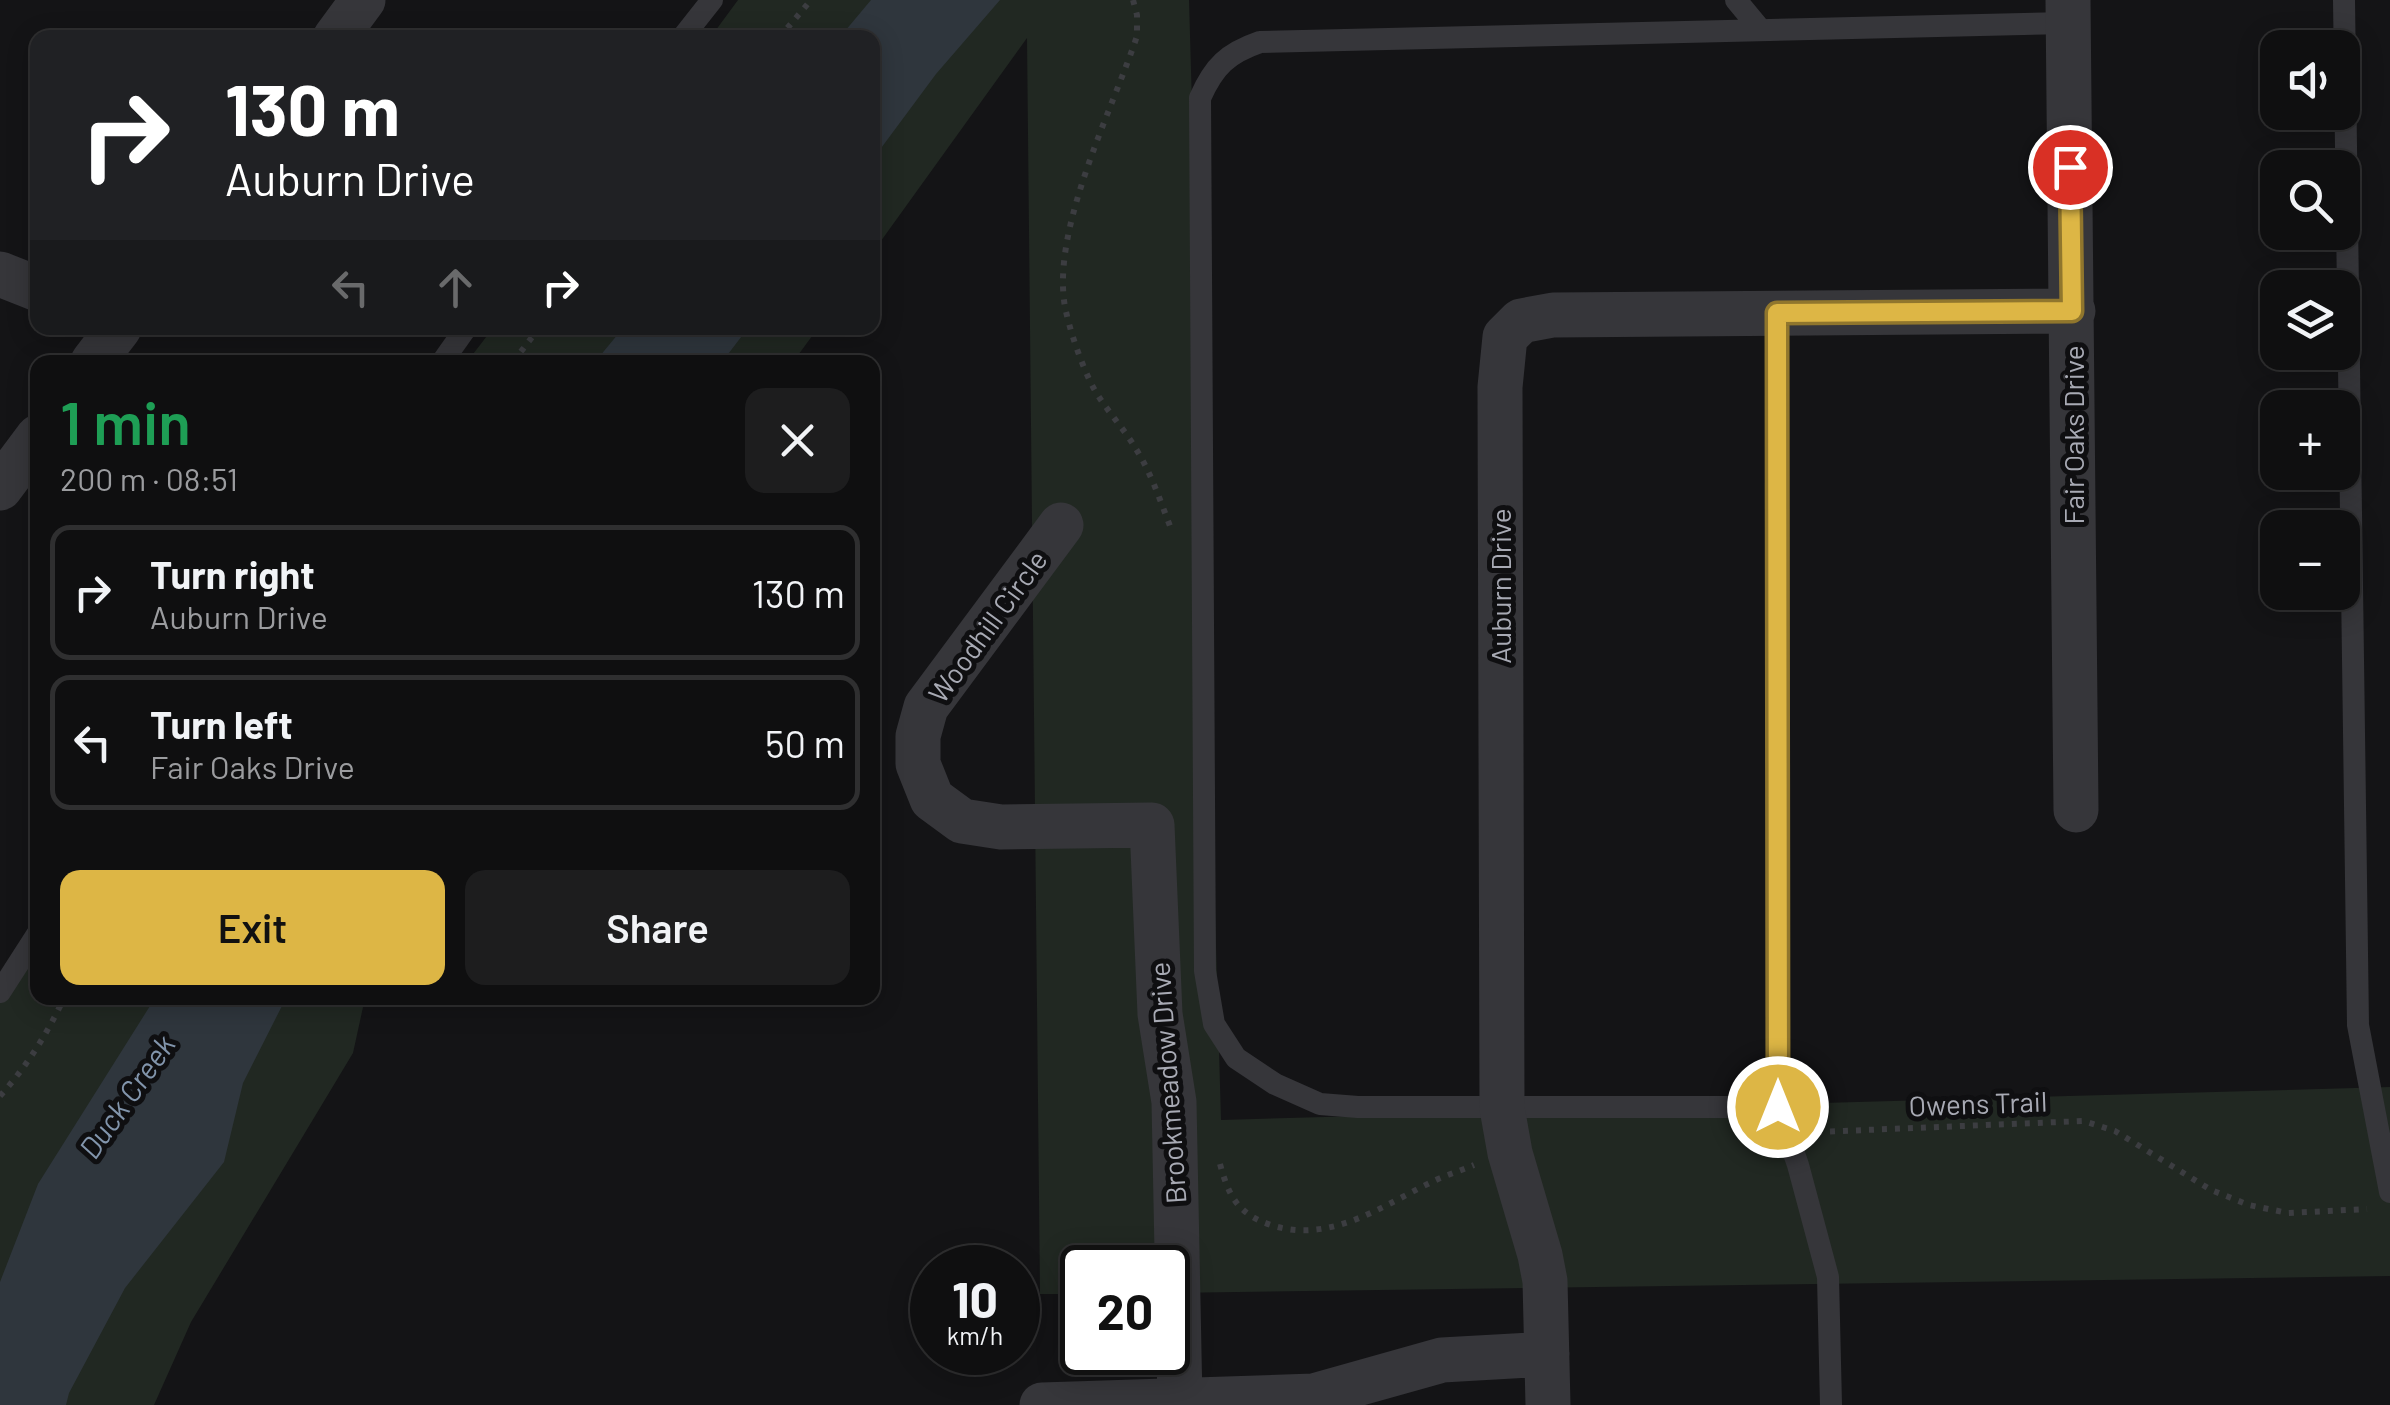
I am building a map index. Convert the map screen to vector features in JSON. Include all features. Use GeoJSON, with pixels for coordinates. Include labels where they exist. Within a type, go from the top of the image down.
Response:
{"type":"FeatureCollection","features":[{"type":"Feature","properties":{"kind":"street"},"geometry":{"type":"LineString","coordinates":[[341,30],[363,0]]}},
{"type":"Feature","properties":{"kind":"street","name":"Fair Oaks Drive"},"geometry":{"type":"LineString","coordinates":[[2068,12],[2076,810]]}},
{"type":"Feature","properties":{"kind":"street"},"geometry":{"type":"LineString","coordinates":[[0,274],[30,286]]}},
{"type":"Feature","properties":{"kind":"street","name":"Auburn Drive"},"geometry":{"type":"LineString","coordinates":[[1548,1405],[1545,1281],[1510,1153],[1502,1108],[1500,387],[1505,336],[1521,320],[1553,315],[2072,311]]}},
{"type":"Feature","properties":{"kind":"street"},"geometry":{"type":"LineString","coordinates":[[0,488],[30,449]]}},
{"type":"Feature","properties":{"kind":"street","name":"Woodhill Circle"},"geometry":{"type":"LineString","coordinates":[[1061,525],[926,708],[918,736],[918,764],[932,799],[962,820],[1002,827],[1152,824]]}},
{"type":"Feature","properties":{"kind":"street","name":"Brookmeadow Drive"},"geometry":{"type":"LineString","coordinates":[[1152,824],[1160,1014],[1174,1102],[1180,1402]]}},
{"type":"Feature","properties":{"kind":"street"},"geometry":{"type":"LineString","coordinates":[[1042,1405],[1250,1402],[1314,1396],[1442,1360],[1547,1354]]}},
{"type":"Feature","properties":{"kind":"lane"},"geometry":{"type":"LineString","coordinates":[[688,30],[712,0]]}},
{"type":"Feature","properties":{"kind":"lane"},"geometry":{"type":"LineString","coordinates":[[1736,0],[1760,30]]}},
{"type":"Feature","properties":{"kind":"lane"},"geometry":{"type":"LineString","coordinates":[[2344,0],[2358,1026],[2390,1192]]}},
{"type":"Feature","properties":{"kind":"lane"},"geometry":{"type":"LineString","coordinates":[[1778,1107],[1320,1104],[1275,1084],[1236,1058],[1214,1024],[1205,971],[1200,98],[1210,75],[1236,50],[1260,42],[1760,30],[2068,12]]}},
{"type":"Feature","properties":{"kind":"lane"},"geometry":{"type":"LineString","coordinates":[[1777,313],[1778,1107],[1828,1277],[1831,1405]]}},
{"type":"Feature","properties":{"kind":"lane"},"geometry":{"type":"LineString","coordinates":[[0,992],[30,946]]}},
{"type":"Feature","properties":{"kind":"path"},"geometry":{"type":"LineString","coordinates":[[787,30],[811,0]]}},
{"type":"Feature","properties":{"kind":"path"},"geometry":{"type":"LineString","coordinates":[[518,355],[534,335]]}},
{"type":"Feature","properties":{"kind":"path"},"geometry":{"type":"LineString","coordinates":[[0,1096],[32,1056],[61,1005]]}},
{"type":"Feature","properties":{"kind":"path","name":"Owens Trail"},"geometry":{"type":"LineString","coordinates":[[1786,1134],[2084,1121],[2116,1131],[2211,1190],[2249,1205],[2288,1213],[2372,1208]]}},
{"type":"Feature","properties":{"kind":"shaded area"},"geometry":{"type":"Polygon","coordinates":[[[738,0],[1189,0],[1221,1120],[2390,1087],[2390,1276],[1190,1293],[1190,1245],[1060,1245],[1060,1294],[1040,1294],[1027,38],[880,242],[880,30],[716,30],[738,0]]]}},
{"type":"Feature","properties":{"kind":"shaded area"},"geometry":{"type":"Polygon","coordinates":[[[488,335],[813,335],[798,355],[472,355],[488,335]]]}},
{"type":"Feature","properties":{"kind":"shaded area"},"geometry":{"type":"Polygon","coordinates":[[[30,945],[30,1005],[363,1005],[353,1053],[191,1322],[154,1405],[0,1405],[0,986],[30,945]]]}},
{"type":"Feature","properties":{"kind":"water"},"geometry":{"type":"Polygon","coordinates":[[[871,0],[1000,0],[936,74],[880,150],[880,30],[846,30],[871,0]]]}},
{"type":"Feature","properties":{"kind":"water"},"geometry":{"type":"Polygon","coordinates":[[[617,335],[743,335],[727,355],[601,355],[617,335]]]}},
{"type":"Feature","properties":{"kind":"water","name":"Duck Creek"},"geometry":{"type":"Polygon","coordinates":[[[151,1005],[282,1005],[243,1083],[224,1162],[125,1288],[66,1405],[0,1405],[0,1282],[38,1184],[151,1005]]]}},
{"type":"Feature","properties":{"kind":"route"},"geometry":{"type":"LineString","coordinates":[[1778,1107],[1777,313],[2072,311],[2070,167]]}}]}
